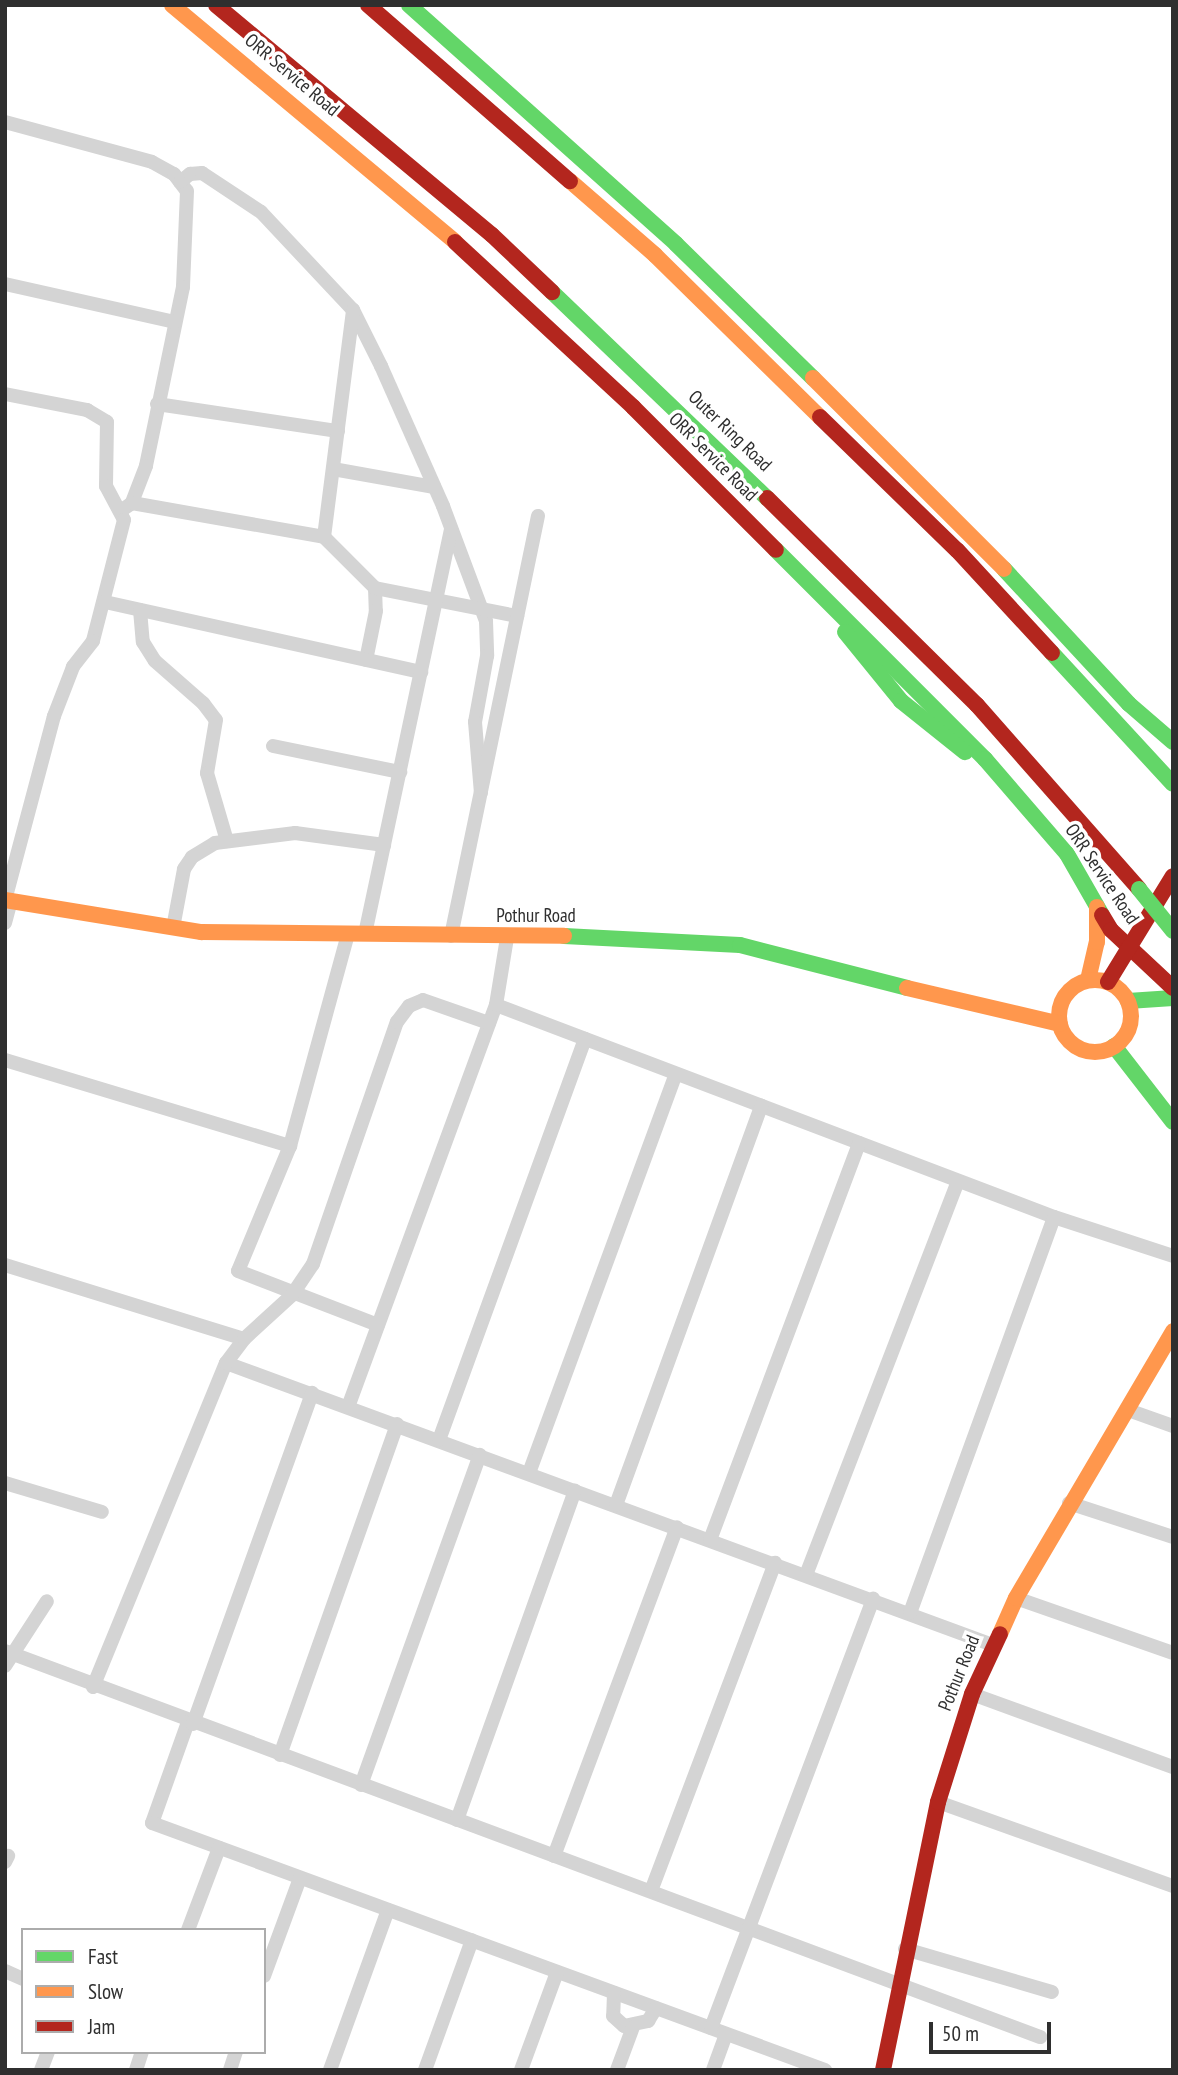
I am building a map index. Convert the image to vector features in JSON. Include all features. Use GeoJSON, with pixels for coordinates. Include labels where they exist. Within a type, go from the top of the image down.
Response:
{"type":"FeatureCollection","features":[{"type":"Feature","properties":{"kind":"main road","name":"ORR Service Road"},"geometry":{"type":"LineString","coordinates":[[172,5],[461,247],[633,407],[996,772],[1067,854],[1097,905],[1129,950],[1173,988]]}},
{"type":"Feature","properties":{"kind":"main road","name":"Outer Ring Road"},"geometry":{"type":"LineString","coordinates":[[216,5],[492,235],[639,373],[977,705],[1173,931]]}},
{"type":"Feature","properties":{"kind":"main road"},"geometry":{"type":"LineString","coordinates":[[368,5],[655,255],[957,550],[1173,784]]}},
{"type":"Feature","properties":{"kind":"main road"},"geometry":{"type":"LineString","coordinates":[[409,5],[676,244],[952,513],[1129,704],[1173,742]]}},
{"type":"Feature","properties":{"kind":"main road"},"geometry":{"type":"LineString","coordinates":[[1108,982],[1173,876]]}},
{"type":"Feature","properties":{"kind":"main road","name":"Pothur Road"},"geometry":{"type":"LineString","coordinates":[[7,900],[173,928],[507,938],[641,938],[740,945],[1045,1024],[1060,1024]]}},
{"type":"Feature","properties":{"kind":"main road"},"geometry":{"type":"LineString","coordinates":[[1088,980],[1097,942],[1097,905]]}},
{"type":"Feature","properties":{"kind":"main road"},"geometry":{"type":"LineString","coordinates":[[1088,980],[1108,982],[1128,1001],[1129,1026],[1114,1046],[1097,1051],[1080,1049],[1067,1038],[1060,1024],[1063,999],[1073,987],[1088,980]]}},
{"type":"Feature","properties":{"kind":"main road"},"geometry":{"type":"LineString","coordinates":[[1128,1001],[1173,998]]}},
{"type":"Feature","properties":{"kind":"main road"},"geometry":{"type":"LineString","coordinates":[[1114,1046],[1173,1122]]}},
{"type":"Feature","properties":{"kind":"main road","name":"Pothur Road"},"geometry":{"type":"LineString","coordinates":[[883,2070],[905,1949],[939,1802],[972,1694],[1016,1598],[1069,1503],[1128,1410],[1173,1331]]}},
{"type":"Feature","properties":{"kind":"street"},"geometry":{"type":"LineString","coordinates":[[5,121],[140,158],[174,174],[187,191],[189,224],[175,322],[146,466],[127,506],[123,534],[93,641],[73,667],[54,716],[7,900],[5,923]]}},
{"type":"Feature","properties":{"kind":"street"},"geometry":{"type":"LineString","coordinates":[[180,182],[190,174],[202,173],[221,181],[261,212],[353,310],[434,487],[482,609],[486,656],[475,722],[481,793]]}},
{"type":"Feature","properties":{"kind":"street"},"geometry":{"type":"LineString","coordinates":[[5,284],[175,322]]}},
{"type":"Feature","properties":{"kind":"street"},"geometry":{"type":"LineString","coordinates":[[324,537],[353,310]]}},
{"type":"Feature","properties":{"kind":"street"},"geometry":{"type":"LineString","coordinates":[[5,394],[87,410],[107,422],[106,486],[127,506],[324,537],[375,588],[517,617]]}},
{"type":"Feature","properties":{"kind":"street"},"geometry":{"type":"LineString","coordinates":[[157,404],[338,430]]}},
{"type":"Feature","properties":{"kind":"street"},"geometry":{"type":"LineString","coordinates":[[332,469],[434,487]]}},
{"type":"Feature","properties":{"kind":"street"},"geometry":{"type":"LineString","coordinates":[[451,936],[538,516]]}},
{"type":"Feature","properties":{"kind":"street"},"geometry":{"type":"LineString","coordinates":[[378,1325],[292,1295],[238,1271],[290,1146],[384,845],[451,528]]}},
{"type":"Feature","properties":{"kind":"street"},"geometry":{"type":"LineString","coordinates":[[366,660],[376,611],[375,588]]}},
{"type":"Feature","properties":{"kind":"street"},"geometry":{"type":"LineString","coordinates":[[105,602],[421,672]]}},
{"type":"Feature","properties":{"kind":"street"},"geometry":{"type":"LineString","coordinates":[[140,610],[138,623],[143,642],[155,661],[216,720],[207,773],[227,841]]}},
{"type":"Feature","properties":{"kind":"street"},"geometry":{"type":"LineString","coordinates":[[486,656],[505,674]]}},
{"type":"Feature","properties":{"kind":"street"},"geometry":{"type":"LineString","coordinates":[[273,746],[400,772]]}},
{"type":"Feature","properties":{"kind":"street"},"geometry":{"type":"LineString","coordinates":[[173,928],[184,869],[201,850],[227,841],[295,833],[384,845]]}},
{"type":"Feature","properties":{"kind":"street"},"geometry":{"type":"LineString","coordinates":[[348,1406],[496,1005],[507,938]]}},
{"type":"Feature","properties":{"kind":"street"},"geometry":{"type":"LineString","coordinates":[[93,1687],[226,1363],[244,1339],[292,1295],[320,1249],[336,1186],[397,1022],[409,1006],[424,1000],[489,1023]]}},
{"type":"Feature","properties":{"kind":"street"},"geometry":{"type":"LineString","coordinates":[[496,1005],[1054,1217],[1173,1256]]}},
{"type":"Feature","properties":{"kind":"street"},"geometry":{"type":"LineString","coordinates":[[439,1440],[584,1039]]}},
{"type":"Feature","properties":{"kind":"street"},"geometry":{"type":"LineString","coordinates":[[5,1060],[290,1146]]}},
{"type":"Feature","properties":{"kind":"street"},"geometry":{"type":"LineString","coordinates":[[529,1473],[676,1074]]}},
{"type":"Feature","properties":{"kind":"street"},"geometry":{"type":"LineString","coordinates":[[616,1505],[761,1106]]}},
{"type":"Feature","properties":{"kind":"street"},"geometry":{"type":"LineString","coordinates":[[710,1539],[859,1143]]}},
{"type":"Feature","properties":{"kind":"street"},"geometry":{"type":"LineString","coordinates":[[806,1575],[958,1181]]}},
{"type":"Feature","properties":{"kind":"street"},"geometry":{"type":"LineString","coordinates":[[910,1613],[1054,1217]]}},
{"type":"Feature","properties":{"kind":"street"},"geometry":{"type":"LineString","coordinates":[[5,1265],[244,1339]]}},
{"type":"Feature","properties":{"kind":"street"},"geometry":{"type":"LineString","coordinates":[[226,1363],[993,1645]]}},
{"type":"Feature","properties":{"kind":"street"},"geometry":{"type":"LineString","coordinates":[[312,1393],[152,1823],[711,2028],[806,2067],[825,2070]]}},
{"type":"Feature","properties":{"kind":"street"},"geometry":{"type":"LineString","coordinates":[[1128,1410],[1173,1426]]}},
{"type":"Feature","properties":{"kind":"street"},"geometry":{"type":"LineString","coordinates":[[280,1755],[397,1424]]}},
{"type":"Feature","properties":{"kind":"street"},"geometry":{"type":"LineString","coordinates":[[360,1785],[480,1455]]}},
{"type":"Feature","properties":{"kind":"street"},"geometry":{"type":"LineString","coordinates":[[5,1483],[102,1513]]}},
{"type":"Feature","properties":{"kind":"street"},"geometry":{"type":"LineString","coordinates":[[457,1820],[575,1490]]}},
{"type":"Feature","properties":{"kind":"street"},"geometry":{"type":"LineString","coordinates":[[1069,1503],[1173,1538]]}},
{"type":"Feature","properties":{"kind":"street"},"geometry":{"type":"LineString","coordinates":[[554,1856],[677,1527]]}},
{"type":"Feature","properties":{"kind":"street"},"geometry":{"type":"LineString","coordinates":[[651,1891],[775,1563]]}},
{"type":"Feature","properties":{"kind":"street"},"geometry":{"type":"LineString","coordinates":[[1016,1598],[1173,1653]]}},
{"type":"Feature","properties":{"kind":"street"},"geometry":{"type":"LineString","coordinates":[[711,2028],[873,1599]]}},
{"type":"Feature","properties":{"kind":"street"},"geometry":{"type":"LineString","coordinates":[[47,1601],[8,1657],[749,1927],[898,1986],[1040,2037]]}},
{"type":"Feature","properties":{"kind":"street"},"geometry":{"type":"LineString","coordinates":[[972,1694],[1173,1767]]}},
{"type":"Feature","properties":{"kind":"street"},"geometry":{"type":"LineString","coordinates":[[939,1802],[1173,1886]]}},
{"type":"Feature","properties":{"kind":"street"},"geometry":{"type":"LineString","coordinates":[[189,1928],[219,1848]]}},
{"type":"Feature","properties":{"kind":"street"},"geometry":{"type":"LineString","coordinates":[[266,1971],[300,1878]]}},
{"type":"Feature","properties":{"kind":"street"},"geometry":{"type":"LineString","coordinates":[[330,2070],[388,1910]]}},
{"type":"Feature","properties":{"kind":"street"},"geometry":{"type":"LineString","coordinates":[[425,2070],[471,1940]]}},
{"type":"Feature","properties":{"kind":"street"},"geometry":{"type":"LineString","coordinates":[[905,1949],[1052,1992]]}},
{"type":"Feature","properties":{"kind":"street"},"geometry":{"type":"LineString","coordinates":[[5,1971],[21,1978]]}},
{"type":"Feature","properties":{"kind":"street"},"geometry":{"type":"LineString","coordinates":[[521,2070],[557,1972]]}},
{"type":"Feature","properties":{"kind":"street"},"geometry":{"type":"LineString","coordinates":[[614,1993],[613,2016],[632,2027]]}},
{"type":"Feature","properties":{"kind":"street"},"geometry":{"type":"LineString","coordinates":[[632,2027],[648,2021],[656,2008]]}},
{"type":"Feature","properties":{"kind":"street"},"geometry":{"type":"LineString","coordinates":[[617,2070],[632,2027]]}},
{"type":"Feature","properties":{"kind":"street"},"geometry":{"type":"LineString","coordinates":[[713,2070],[726,2034]]}},
{"type":"Feature","properties":{"kind":"traffic: fast"},"geometry":{"type":"LineString","coordinates":[[409,5],[676,244],[813,378]]}},
{"type":"Feature","properties":{"kind":"traffic: fast"},"geometry":{"type":"LineString","coordinates":[[552,292],[767,498]]}},
{"type":"Feature","properties":{"kind":"traffic: fast"},"geometry":{"type":"LineString","coordinates":[[776,550],[985,759],[1067,854],[1102,915]]}},
{"type":"Feature","properties":{"kind":"traffic: fast"},"geometry":{"type":"LineString","coordinates":[[1004,569],[1129,704],[1173,742]]}},
{"type":"Feature","properties":{"kind":"traffic: fast"},"geometry":{"type":"LineString","coordinates":[[845,632],[901,701],[965,752]]}},
{"type":"Feature","properties":{"kind":"traffic: fast"},"geometry":{"type":"LineString","coordinates":[[1052,653],[1173,784]]}},
{"type":"Feature","properties":{"kind":"traffic: fast"},"geometry":{"type":"LineString","coordinates":[[1139,889],[1173,931]]}},
{"type":"Feature","properties":{"kind":"traffic: fast"},"geometry":{"type":"LineString","coordinates":[[564,936],[740,945],[907,988]]}},
{"type":"Feature","properties":{"kind":"traffic: fast"},"geometry":{"type":"LineString","coordinates":[[1128,1001],[1173,998]]}},
{"type":"Feature","properties":{"kind":"traffic: fast"},"geometry":{"type":"LineString","coordinates":[[1114,1046],[1173,1122]]}},
{"type":"Feature","properties":{"kind":"traffic: slow"},"geometry":{"type":"LineString","coordinates":[[172,5],[455,242]]}},
{"type":"Feature","properties":{"kind":"traffic: slow"},"geometry":{"type":"LineString","coordinates":[[570,181],[655,255],[820,417]]}},
{"type":"Feature","properties":{"kind":"traffic: slow"},"geometry":{"type":"LineString","coordinates":[[813,378],[1004,569]]}},
{"type":"Feature","properties":{"kind":"traffic: slow"},"geometry":{"type":"LineString","coordinates":[[5,900],[201,932],[564,936]]}},
{"type":"Feature","properties":{"kind":"traffic: slow"},"geometry":{"type":"LineString","coordinates":[[1088,980],[1097,942],[1097,907]]}},
{"type":"Feature","properties":{"kind":"traffic: slow"},"geometry":{"type":"LineString","coordinates":[[1095,980],[1115,986],[1125,996],[1131,1016],[1125,1036],[1115,1046],[1095,1052],[1075,1046],[1065,1036],[1059,1016],[1065,996],[1075,986],[1095,980]]}},
{"type":"Feature","properties":{"kind":"traffic: slow"},"geometry":{"type":"LineString","coordinates":[[907,988],[1060,1024]]}},
{"type":"Feature","properties":{"kind":"traffic: slow"},"geometry":{"type":"LineString","coordinates":[[1000,1634],[1016,1598],[1173,1331]]}},
{"type":"Feature","properties":{"kind":"traffic: jam"},"geometry":{"type":"LineString","coordinates":[[216,5],[492,235],[552,292]]}},
{"type":"Feature","properties":{"kind":"traffic: jam"},"geometry":{"type":"LineString","coordinates":[[368,5],[570,181]]}},
{"type":"Feature","properties":{"kind":"traffic: jam"},"geometry":{"type":"LineString","coordinates":[[455,242],[633,407],[776,550]]}},
{"type":"Feature","properties":{"kind":"traffic: jam"},"geometry":{"type":"LineString","coordinates":[[820,417],[957,550],[1052,653]]}},
{"type":"Feature","properties":{"kind":"traffic: jam"},"geometry":{"type":"LineString","coordinates":[[767,498],[977,705],[1139,889]]}},
{"type":"Feature","properties":{"kind":"traffic: jam"},"geometry":{"type":"LineString","coordinates":[[1108,982],[1173,876]]}},
{"type":"Feature","properties":{"kind":"traffic: jam"},"geometry":{"type":"LineString","coordinates":[[1102,915],[1111,930],[1173,988]]}},
{"type":"Feature","properties":{"kind":"traffic: jam"},"geometry":{"type":"LineString","coordinates":[[883,2070],[938,1802],[972,1694],[1000,1634]]}}]}
